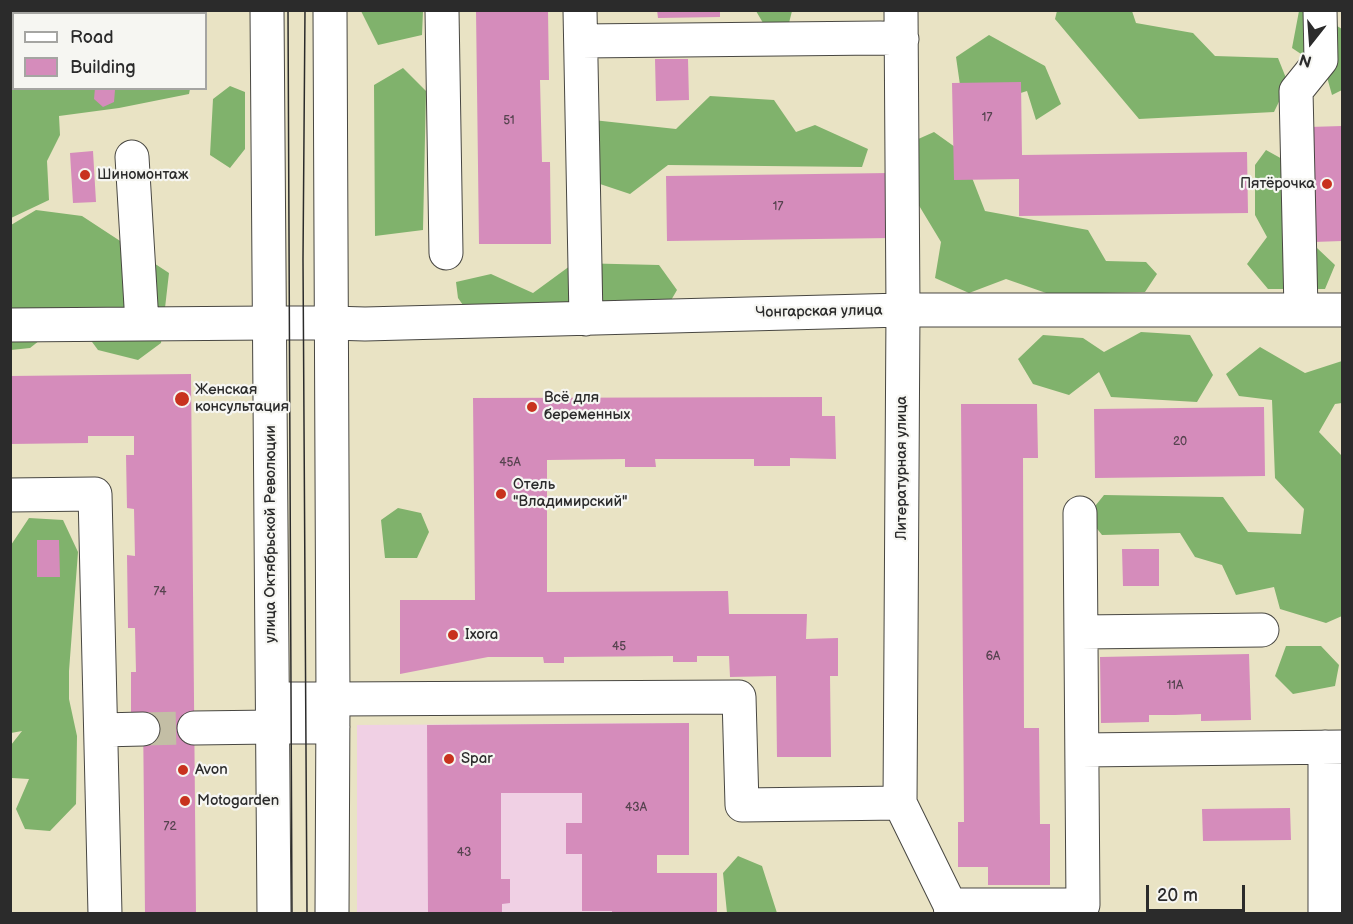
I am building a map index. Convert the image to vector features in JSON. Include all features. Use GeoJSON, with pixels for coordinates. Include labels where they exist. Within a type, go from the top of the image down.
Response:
{"type":"FeatureCollection","features":[{"type":"Feature","properties":{"kind":"street","name":"улица Октябрьской Революции"},"geometry":{"type":"LineString","coordinates":[[267,10],[283,323],[273,713],[274,914]]}},
{"type":"Feature","properties":{"kind":"street"},"geometry":{"type":"LineString","coordinates":[[330,10],[332,914]]}},
{"type":"Feature","properties":{"kind":"street"},"geometry":{"type":"LineString","coordinates":[[442,10],[446,253]]}},
{"type":"Feature","properties":{"kind":"street"},"geometry":{"type":"LineString","coordinates":[[1301,310],[1296,91],[1321,60],[1320,10]]}},
{"type":"Feature","properties":{"kind":"street"},"geometry":{"type":"LineString","coordinates":[[586,318],[580,26],[880,38],[902,25]]}},
{"type":"Feature","properties":{"kind":"street","name":"Литературная улица"},"geometry":{"type":"LineString","coordinates":[[902,25],[900,803],[951,909]]}},
{"type":"Feature","properties":{"kind":"street"},"geometry":{"type":"LineString","coordinates":[[132,157],[142,323]]}},
{"type":"Feature","properties":{"kind":"street","name":"Чонгарская улица"},"geometry":{"type":"LineString","coordinates":[[10,325],[365,324],[903,310],[1342,310]]}},
{"type":"Feature","properties":{"kind":"street"},"geometry":{"type":"LineString","coordinates":[[10,495],[95,494],[105,914]]}},
{"type":"Feature","properties":{"kind":"street"},"geometry":{"type":"LineString","coordinates":[[951,909],[1083,909],[1080,513]]}},
{"type":"Feature","properties":{"kind":"street"},"geometry":{"type":"LineString","coordinates":[[1081,632],[1262,630]]}},
{"type":"Feature","properties":{"kind":"street"},"geometry":{"type":"LineString","coordinates":[[194,728],[273,713],[333,713],[739,697],[742,805],[900,803]]}},
{"type":"Feature","properties":{"kind":"street"},"geometry":{"type":"LineString","coordinates":[[101,730],[143,729]]}},
{"type":"Feature","properties":{"kind":"street"},"geometry":{"type":"LineString","coordinates":[[1082,750],[1334,747],[1325,914]]}},
{"type":"Feature","properties":{"kind":"shaded area"},"geometry":{"type":"Polygon","coordinates":[[[689,723],[689,855],[657,855],[657,873],[717,873],[717,913],[357,913],[357,725],[689,723]]]}},
{"type":"Feature","properties":{"kind":"green space"},"geometry":{"type":"Polygon","coordinates":[[[10,11],[60,12],[12,12],[12,90],[190,90],[189,94],[119,108],[59,116],[60,135],[47,161],[49,200],[11,218],[10,11]]]}},
{"type":"Feature","properties":{"kind":"green space"},"geometry":{"type":"Polygon","coordinates":[[[361,11],[423,11],[422,35],[378,45],[361,11]]]}},
{"type":"Feature","properties":{"kind":"green space"},"geometry":{"type":"Polygon","coordinates":[[[756,11],[792,11],[787,31],[766,28],[756,11]]]}},
{"type":"Feature","properties":{"kind":"green space"},"geometry":{"type":"Polygon","coordinates":[[[1057,11],[1132,11],[1136,23],[1193,33],[1215,56],[1278,58],[1288,83],[1274,112],[1139,119],[1055,19],[1057,11]]]}},
{"type":"Feature","properties":{"kind":"green space"},"geometry":{"type":"Polygon","coordinates":[[[1299,11],[1331,11],[1332,23],[1342,29],[1342,90],[1332,95],[1325,70],[1292,48],[1299,11]]]}},
{"type":"Feature","properties":{"kind":"green space"},"geometry":{"type":"Polygon","coordinates":[[[989,35],[1045,66],[1061,104],[1036,120],[1027,91],[992,102],[961,92],[956,57],[989,35]]]}},
{"type":"Feature","properties":{"kind":"green space"},"geometry":{"type":"Polygon","coordinates":[[[403,68],[426,91],[423,230],[375,236],[374,85],[403,68]]]}},
{"type":"Feature","properties":{"kind":"green space"},"geometry":{"type":"Polygon","coordinates":[[[230,86],[245,92],[245,149],[230,168],[210,155],[213,99],[230,86]]]}},
{"type":"Feature","properties":{"kind":"green space"},"geometry":{"type":"Polygon","coordinates":[[[710,96],[774,100],[796,132],[815,125],[868,149],[862,167],[668,165],[630,194],[567,173],[593,120],[676,129],[710,96]]]}},
{"type":"Feature","properties":{"kind":"green space"},"geometry":{"type":"Polygon","coordinates":[[[934,132],[962,152],[985,211],[1088,230],[1106,261],[1146,262],[1157,274],[1145,292],[1049,294],[1006,279],[969,293],[935,278],[941,242],[906,184],[907,144],[934,132]]]}},
{"type":"Feature","properties":{"kind":"green space"},"geometry":{"type":"Polygon","coordinates":[[[1266,150],[1284,160],[1285,243],[1317,248],[1335,265],[1325,289],[1268,289],[1247,264],[1267,237],[1255,215],[1255,165],[1266,150]]]}},
{"type":"Feature","properties":{"kind":"green space"},"geometry":{"type":"Polygon","coordinates":[[[36,210],[82,216],[169,273],[161,343],[138,360],[98,350],[72,315],[30,348],[11,350],[11,225],[36,210]]]}},
{"type":"Feature","properties":{"kind":"green space"},"geometry":{"type":"Polygon","coordinates":[[[574,263],[659,265],[677,290],[659,321],[473,319],[458,298],[456,282],[491,274],[533,293],[574,263]]]}},
{"type":"Feature","properties":{"kind":"green space"},"geometry":{"type":"Polygon","coordinates":[[[1141,332],[1190,335],[1213,375],[1197,402],[1111,397],[1099,372],[1069,395],[1033,384],[1018,359],[1043,335],[1083,338],[1104,352],[1141,332]]]}},
{"type":"Feature","properties":{"kind":"green space"},"geometry":{"type":"Polygon","coordinates":[[[1260,347],[1305,373],[1342,361],[1342,403],[1335,404],[1319,432],[1341,455],[1342,616],[1326,623],[1280,609],[1274,587],[1236,595],[1222,565],[1195,557],[1180,533],[1102,535],[1087,516],[1104,495],[1223,497],[1248,532],[1301,534],[1304,509],[1275,478],[1272,400],[1239,396],[1226,374],[1260,347]]]}},
{"type":"Feature","properties":{"kind":"green space"},"geometry":{"type":"Polygon","coordinates":[[[398,508],[421,513],[429,532],[417,558],[385,558],[381,520],[398,508]]]}},
{"type":"Feature","properties":{"kind":"green space"},"geometry":{"type":"Polygon","coordinates":[[[29,518],[63,520],[78,552],[69,671],[69,699],[77,736],[76,804],[50,831],[25,829],[16,809],[29,779],[12,778],[11,776],[11,745],[22,731],[11,733],[11,545],[29,518]]]}},
{"type":"Feature","properties":{"kind":"green space"},"geometry":{"type":"Polygon","coordinates":[[[1286,646],[1321,646],[1339,665],[1335,686],[1293,694],[1275,676],[1286,646]]]}},
{"type":"Feature","properties":{"kind":"green space"},"geometry":{"type":"Polygon","coordinates":[[[738,856],[762,866],[777,913],[727,913],[723,873],[738,856]]]}},
{"type":"Feature","properties":{"kind":"building"},"geometry":{"type":"Polygon","coordinates":[[[476,10],[548,10],[549,80],[540,80],[542,162],[550,162],[551,244],[479,244],[476,10]]]}},
{"type":"Feature","properties":{"kind":"building"},"geometry":{"type":"Polygon","coordinates":[[[657,10],[720,10],[720,17],[658,18],[657,10]]]}},
{"type":"Feature","properties":{"kind":"building"},"geometry":{"type":"Polygon","coordinates":[[[655,59],[688,59],[689,100],[656,101],[655,59]]]}},
{"type":"Feature","properties":{"kind":"building"},"geometry":{"type":"Polygon","coordinates":[[[1021,82],[1022,155],[1247,152],[1248,213],[1019,216],[1019,179],[954,180],[952,83],[1021,82]]]}},
{"type":"Feature","properties":{"kind":"building"},"geometry":{"type":"Polygon","coordinates":[[[95,90],[115,90],[114,102],[103,107],[94,99],[95,90]]]}},
{"type":"Feature","properties":{"kind":"building","name":"Пятёрочка"},"geometry":{"type":"Polygon","coordinates":[[[1342,126],[1342,241],[1313,242],[1309,127],[1342,126]]]}},
{"type":"Feature","properties":{"kind":"building"},"geometry":{"type":"Polygon","coordinates":[[[93,151],[96,202],[73,203],[70,153],[93,151]]]}},
{"type":"Feature","properties":{"kind":"building"},"geometry":{"type":"Polygon","coordinates":[[[890,173],[891,238],[667,241],[666,176],[890,173]]]}},
{"type":"Feature","properties":{"kind":"building"},"geometry":{"type":"Polygon","coordinates":[[[191,374],[196,914],[145,914],[143,712],[131,712],[131,672],[136,672],[135,628],[128,628],[127,555],[135,556],[134,509],[127,508],[126,455],[134,455],[134,436],[88,436],[88,443],[10,444],[10,376],[191,374]]]}},
{"type":"Feature","properties":{"kind":"building"},"geometry":{"type":"Polygon","coordinates":[[[822,397],[822,416],[835,416],[836,459],[790,458],[790,466],[754,466],[754,459],[655,459],[656,467],[625,467],[625,459],[547,460],[547,592],[728,591],[729,614],[807,614],[806,639],[838,638],[838,676],[830,676],[831,757],[777,757],[776,676],[730,677],[729,656],[697,656],[697,662],[673,662],[673,656],[564,657],[564,663],[544,663],[543,657],[488,657],[400,674],[400,600],[475,600],[473,398],[822,397]]]}},
{"type":"Feature","properties":{"kind":"building"},"geometry":{"type":"Polygon","coordinates":[[[961,404],[1037,404],[1038,458],[1023,458],[1024,728],[1039,728],[1040,824],[1050,824],[1050,885],[988,885],[988,867],[958,867],[958,822],[964,822],[961,404]]]}},
{"type":"Feature","properties":{"kind":"building"},"geometry":{"type":"Polygon","coordinates":[[[1264,407],[1265,476],[1095,478],[1094,409],[1264,407]]]}},
{"type":"Feature","properties":{"kind":"building"},"geometry":{"type":"Polygon","coordinates":[[[37,540],[59,540],[60,577],[37,577],[37,540]]]}},
{"type":"Feature","properties":{"kind":"building"},"geometry":{"type":"Polygon","coordinates":[[[1122,549],[1159,549],[1159,586],[1123,586],[1122,549]]]}},
{"type":"Feature","properties":{"kind":"building"},"geometry":{"type":"Polygon","coordinates":[[[1249,654],[1251,720],[1201,721],[1201,714],[1149,715],[1149,722],[1101,723],[1100,657],[1249,654]]]}},
{"type":"Feature","properties":{"kind":"building"},"geometry":{"type":"Polygon","coordinates":[[[689,723],[689,855],[657,855],[657,873],[717,873],[717,914],[612,914],[612,911],[582,911],[582,854],[566,854],[566,823],[582,823],[582,793],[501,793],[501,879],[510,879],[510,903],[502,904],[502,914],[428,914],[427,725],[689,723]]]}},
{"type":"Feature","properties":{"kind":"building"},"geometry":{"type":"Polygon","coordinates":[[[1290,808],[1291,840],[1203,841],[1202,809],[1290,808]]]}},
{"type":"Feature","properties":{"kind":"tunnel"},"geometry":{"type":"LineString","coordinates":[[143,729],[194,728]]}},
{"type":"Feature","properties":{"kind":"tram line"},"geometry":{"type":"LineString","coordinates":[[288,10],[292,914]]}},
{"type":"Feature","properties":{"kind":"tram line"},"geometry":{"type":"LineString","coordinates":[[305,10],[303,259],[307,914]]}},
{"type":"Feature","properties":{"kind":"place","name":"Шиномонтаж"},"geometry":{"type":"Point","coordinates":[85,175]}},
{"type":"Feature","properties":{"kind":"place","name":"Пятёрочка"},"geometry":{"type":"Point","coordinates":[1327,184]}},
{"type":"Feature","properties":{"kind":"place","name":"Женская консультация"},"geometry":{"type":"Point","coordinates":[182,399]}},
{"type":"Feature","properties":{"kind":"place","name":"Всё для беременных"},"geometry":{"type":"Point","coordinates":[532,407]}},
{"type":"Feature","properties":{"kind":"place","name":"Отель \"Владимирский\""},"geometry":{"type":"Point","coordinates":[501,494]}},
{"type":"Feature","properties":{"kind":"place","name":"Ixora"},"geometry":{"type":"Point","coordinates":[453,635]}},
{"type":"Feature","properties":{"kind":"place","name":"Spar"},"geometry":{"type":"Point","coordinates":[449,759]}},
{"type":"Feature","properties":{"kind":"place","name":"Avon"},"geometry":{"type":"Point","coordinates":[183,770]}},
{"type":"Feature","properties":{"kind":"place","name":"Motogarden"},"geometry":{"type":"Point","coordinates":[185,801]}}]}
